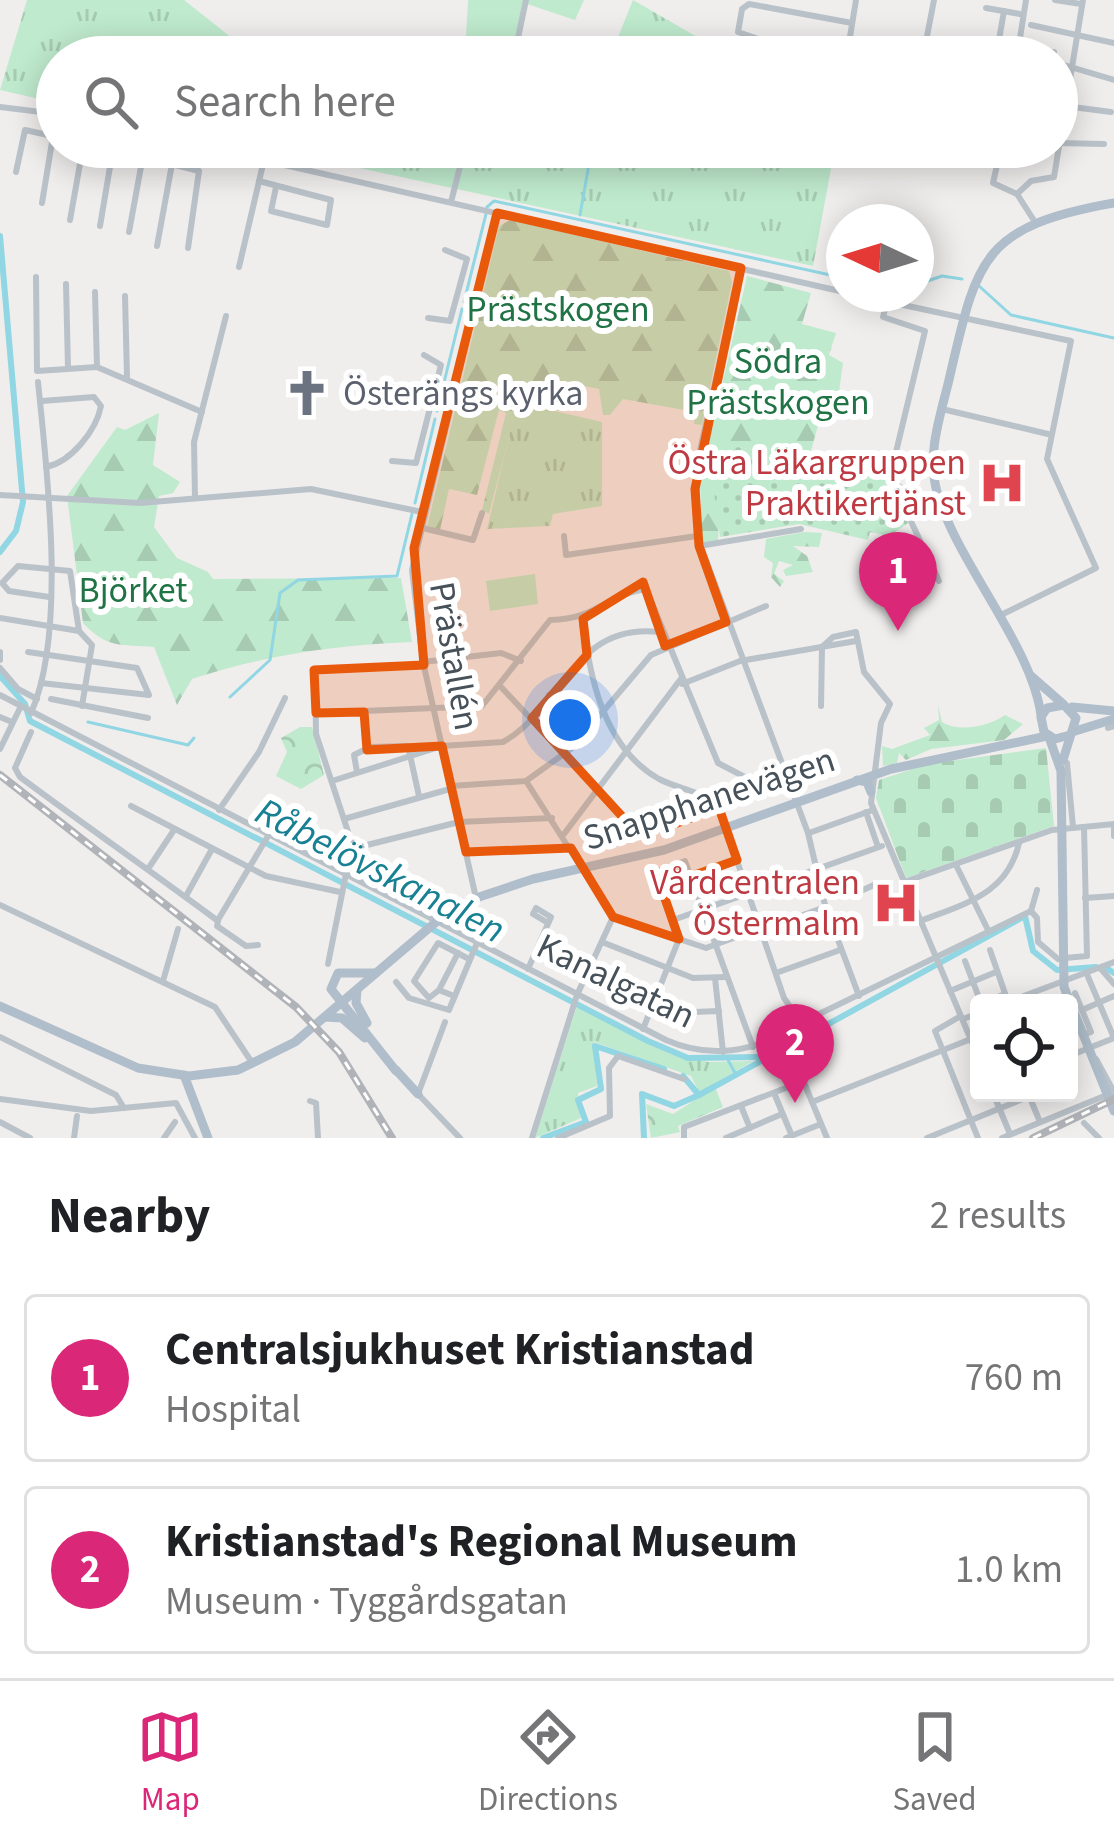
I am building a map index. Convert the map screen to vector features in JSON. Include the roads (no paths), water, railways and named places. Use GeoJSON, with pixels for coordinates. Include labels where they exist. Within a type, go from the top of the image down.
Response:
{"type":"FeatureCollection","features":[{"type":"Feature","properties":{"kind":"main road"},"geometry":{"type":"LineString","coordinates":[[1064,764],[937,491],[933,452],[963,320],[986,260],[1035,222],[1114,203]]}},
{"type":"Feature","properties":{"kind":"main road"},"geometry":{"type":"LineString","coordinates":[[1020,662],[1076,718],[1064,764],[1064,968],[1109,1100]]}},
{"type":"Feature","properties":{"kind":"main road"},"geometry":{"type":"LineString","coordinates":[[1041,716],[1051,705],[1096,706],[1113,721]]}},
{"type":"Feature","properties":{"kind":"main road","name":"Snapphanevägen"},"geometry":{"type":"LineString","coordinates":[[1003,746],[1041,716]]}},
{"type":"Feature","properties":{"kind":"main road"},"geometry":{"type":"LineString","coordinates":[[1048,736],[1113,721]]}},
{"type":"Feature","properties":{"kind":"main road","name":"Snapphanevägen"},"geometry":{"type":"LineString","coordinates":[[0,1006],[126,1064],[187,1076],[253,1064],[312,1028],[431,926],[476,898],[651,854],[891,769],[1048,736]]}},
{"type":"Feature","properties":{"kind":"main road"},"geometry":{"type":"LineString","coordinates":[[876,760],[891,769]]}},
{"type":"Feature","properties":{"kind":"main road"},"geometry":{"type":"LineString","coordinates":[[856,780],[867,782],[871,792]]}},
{"type":"Feature","properties":{"kind":"main road"},"geometry":{"type":"LineString","coordinates":[[451,912],[447,921],[452,931]]}},
{"type":"Feature","properties":{"kind":"main road"},"geometry":{"type":"LineString","coordinates":[[341,1003],[352,985],[346,973]]}},
{"type":"Feature","properties":{"kind":"main road"},"geometry":{"type":"LineString","coordinates":[[376,973],[333,977],[332,993],[418,1094]]}},
{"type":"Feature","properties":{"kind":"main road"},"geometry":{"type":"LineString","coordinates":[[357,990],[356,1003],[380,1050]]}},
{"type":"Feature","properties":{"kind":"main road"},"geometry":{"type":"LineString","coordinates":[[324,1018],[349,1022],[380,1050]]}},
{"type":"Feature","properties":{"kind":"main road"},"geometry":{"type":"LineString","coordinates":[[1090,1040],[1109,1100]]}},
{"type":"Feature","properties":{"kind":"main road"},"geometry":{"type":"LineString","coordinates":[[187,1076],[208,1138]]}},
{"type":"Feature","properties":{"kind":"street"},"geometry":{"type":"LineString","coordinates":[[518,36],[526,0]]}},
{"type":"Feature","properties":{"kind":"street"},"geometry":{"type":"LineString","coordinates":[[794,15],[797,0]]}},
{"type":"Feature","properties":{"kind":"street"},"geometry":{"type":"LineString","coordinates":[[849,36],[856,0]]}},
{"type":"Feature","properties":{"kind":"street"},"geometry":{"type":"LineString","coordinates":[[927,36],[934,0]]}},
{"type":"Feature","properties":{"kind":"street"},"geometry":{"type":"LineString","coordinates":[[1022,36],[1028,0]]}},
{"type":"Feature","properties":{"kind":"street"},"geometry":{"type":"LineString","coordinates":[[1055,0],[1082,2],[1077,36]]}},
{"type":"Feature","properties":{"kind":"street"},"geometry":{"type":"LineString","coordinates":[[747,36],[739,34],[745,5],[852,23]]}},
{"type":"Feature","properties":{"kind":"street"},"geometry":{"type":"LineString","coordinates":[[986,8],[1020,14]]}},
{"type":"Feature","properties":{"kind":"street"},"geometry":{"type":"LineString","coordinates":[[1000,36],[1004,11]]}},
{"type":"Feature","properties":{"kind":"street"},"geometry":{"type":"LineString","coordinates":[[1031,25],[1114,43]]}},
{"type":"Feature","properties":{"kind":"street"},"geometry":{"type":"LineString","coordinates":[[1078,68],[1114,80]]}},
{"type":"Feature","properties":{"kind":"street"},"geometry":{"type":"LineString","coordinates":[[0,107],[36,111]]}},
{"type":"Feature","properties":{"kind":"street"},"geometry":{"type":"LineString","coordinates":[[1078,107],[1111,112]]}},
{"type":"Feature","properties":{"kind":"street"},"geometry":{"type":"LineString","coordinates":[[16,172],[25,130],[36,133]]}},
{"type":"Feature","properties":{"kind":"street"},"geometry":{"type":"LineString","coordinates":[[1078,143],[1104,144]]}},
{"type":"Feature","properties":{"kind":"street"},"geometry":{"type":"LineString","coordinates":[[42,202],[49,168]]}},
{"type":"Feature","properties":{"kind":"street"},"geometry":{"type":"LineString","coordinates":[[70,220],[79,168]]}},
{"type":"Feature","properties":{"kind":"street"},"geometry":{"type":"LineString","coordinates":[[100,226],[110,168]]}},
{"type":"Feature","properties":{"kind":"street"},"geometry":{"type":"LineString","coordinates":[[129,232],[141,168]]}},
{"type":"Feature","properties":{"kind":"street"},"geometry":{"type":"LineString","coordinates":[[158,246],[171,168]]}},
{"type":"Feature","properties":{"kind":"street"},"geometry":{"type":"LineString","coordinates":[[184,168],[200,173],[188,248]]}},
{"type":"Feature","properties":{"kind":"street"},"geometry":{"type":"LineString","coordinates":[[239,267],[262,168]]}},
{"type":"Feature","properties":{"kind":"street"},"geometry":{"type":"LineString","coordinates":[[300,168],[826,288]]}},
{"type":"Feature","properties":{"kind":"street"},"geometry":{"type":"LineString","coordinates":[[451,202],[460,168]]}},
{"type":"Feature","properties":{"kind":"street"},"geometry":{"type":"LineString","coordinates":[[997,168],[994,184],[1017,194],[1035,222]]}},
{"type":"Feature","properties":{"kind":"street"},"geometry":{"type":"LineString","coordinates":[[1017,194],[1029,182],[1054,177],[1055,168]]}},
{"type":"Feature","properties":{"kind":"street"},"geometry":{"type":"LineString","coordinates":[[259,182],[331,200],[327,225],[271,211],[276,187]]}},
{"type":"Feature","properties":{"kind":"street","name":"Prästallén"},"geometry":{"type":"LineString","coordinates":[[476,898],[423,664],[412,590],[418,527],[497,213]]}},
{"type":"Feature","properties":{"kind":"street"},"geometry":{"type":"LineString","coordinates":[[428,318],[450,321],[467,259],[445,250]]}},
{"type":"Feature","properties":{"kind":"street"},"geometry":{"type":"LineString","coordinates":[[742,268],[698,464],[697,536],[820,867],[825,907],[859,996]]}},
{"type":"Feature","properties":{"kind":"street"},"geometry":{"type":"LineString","coordinates":[[36,277],[37,371],[97,367],[202,412]]}},
{"type":"Feature","properties":{"kind":"street"},"geometry":{"type":"LineString","coordinates":[[66,284],[68,368]]}},
{"type":"Feature","properties":{"kind":"street"},"geometry":{"type":"LineString","coordinates":[[95,292],[97,367]]}},
{"type":"Feature","properties":{"kind":"street"},"geometry":{"type":"LineString","coordinates":[[125,296],[127,377]]}},
{"type":"Feature","properties":{"kind":"street"},"geometry":{"type":"LineString","coordinates":[[456,303],[473,308]]}},
{"type":"Feature","properties":{"kind":"street"},"geometry":{"type":"LineString","coordinates":[[884,312],[883,317],[925,331],[890,477],[895,488],[908,495],[908,515],[940,581]]}},
{"type":"Feature","properties":{"kind":"street"},"geometry":{"type":"LineString","coordinates":[[929,312],[1071,340],[1048,434],[1050,474],[1096,568],[998,616]]}},
{"type":"Feature","properties":{"kind":"street"},"geometry":{"type":"LineString","coordinates":[[195,498],[193,453],[226,316]]}},
{"type":"Feature","properties":{"kind":"street"},"geometry":{"type":"LineString","coordinates":[[392,461],[415,464],[441,364],[424,356]]}},
{"type":"Feature","properties":{"kind":"street"},"geometry":{"type":"LineString","coordinates":[[20,753],[1,747],[12,722],[37,699],[51,568],[38,382]]}},
{"type":"Feature","properties":{"kind":"street"},"geometry":{"type":"LineString","coordinates":[[40,401],[94,397],[101,406],[66,460],[46,467]]}},
{"type":"Feature","properties":{"kind":"street"},"geometry":{"type":"LineString","coordinates":[[941,409],[1048,434]]}},
{"type":"Feature","properties":{"kind":"street"},"geometry":{"type":"LineString","coordinates":[[429,413],[446,417]]}},
{"type":"Feature","properties":{"kind":"street"},"geometry":{"type":"LineString","coordinates":[[0,494],[140,503],[311,489],[422,512]]}},
{"type":"Feature","properties":{"kind":"street"},"geometry":{"type":"LineString","coordinates":[[418,527],[473,540],[482,513]]}},
{"type":"Feature","properties":{"kind":"street"},"geometry":{"type":"LineString","coordinates":[[699,546],[800,529]]}},
{"type":"Feature","properties":{"kind":"street"},"geometry":{"type":"LineString","coordinates":[[564,536],[566,555],[697,536]]}},
{"type":"Feature","properties":{"kind":"street"},"geometry":{"type":"LineString","coordinates":[[49,597],[9,591],[2,583],[14,567],[71,574],[79,632]]}},
{"type":"Feature","properties":{"kind":"street"},"geometry":{"type":"LineString","coordinates":[[316,713],[478,708],[502,688],[550,620],[583,620],[620,596],[646,589],[659,632],[718,763],[772,791]]}},
{"type":"Feature","properties":{"kind":"street"},"geometry":{"type":"LineString","coordinates":[[344,819],[452,788],[526,782],[564,756],[603,707],[665,646],[766,606]]}},
{"type":"Feature","properties":{"kind":"street"},"geometry":{"type":"LineString","coordinates":[[0,618],[79,632],[92,640],[82,706]]}},
{"type":"Feature","properties":{"kind":"street"},"geometry":{"type":"LineString","coordinates":[[583,620],[587,655],[603,707],[626,750],[656,777],[719,808],[776,973],[800,1022]]}},
{"type":"Feature","properties":{"kind":"street"},"geometry":{"type":"LineString","coordinates":[[332,781],[442,746],[503,742],[532,718],[548,694],[587,655],[621,634],[659,632]]}},
{"type":"Feature","properties":{"kind":"street"},"geometry":{"type":"LineString","coordinates":[[564,834],[681,682],[740,661],[856,636],[865,674],[876,680],[890,704],[869,811],[880,846],[673,920]]}},
{"type":"Feature","properties":{"kind":"street"},"geometry":{"type":"LineString","coordinates":[[821,706],[822,647]]}},
{"type":"Feature","properties":{"kind":"street"},"geometry":{"type":"LineString","coordinates":[[28,652],[137,668],[149,695],[41,683]]}},
{"type":"Feature","properties":{"kind":"street"},"geometry":{"type":"LineString","coordinates":[[328,964],[351,849],[316,713],[315,670],[423,664],[501,653],[521,662]]}},
{"type":"Feature","properties":{"kind":"street"},"geometry":{"type":"LineString","coordinates":[[0,660],[17,689],[37,699]]}},
{"type":"Feature","properties":{"kind":"street"},"geometry":{"type":"LineString","coordinates":[[502,688],[620,819],[644,829],[663,828],[789,785]]}},
{"type":"Feature","properties":{"kind":"street","name":"Kanalgatan"},"geometry":{"type":"LineString","coordinates":[[0,694],[219,810],[341,882],[431,926],[452,931],[473,950],[528,969],[575,1000],[683,1047],[723,1052],[784,1037],[800,1022],[939,965],[988,930],[1031,911]]}},
{"type":"Feature","properties":{"kind":"street"},"geometry":{"type":"LineString","coordinates":[[548,694],[586,729]]}},
{"type":"Feature","properties":{"kind":"street"},"geometry":{"type":"LineString","coordinates":[[219,810],[259,752],[285,698]]}},
{"type":"Feature","properties":{"kind":"street"},"geometry":{"type":"LineString","coordinates":[[51,699],[148,718]]}},
{"type":"Feature","properties":{"kind":"street"},"geometry":{"type":"LineString","coordinates":[[364,712],[367,750]]}},
{"type":"Feature","properties":{"kind":"street"},"geometry":{"type":"LineString","coordinates":[[0,717],[12,722]]}},
{"type":"Feature","properties":{"kind":"street"},"geometry":{"type":"LineString","coordinates":[[31,732],[15,768],[20,777],[116,851],[150,866],[244,945],[258,946]]}},
{"type":"Feature","properties":{"kind":"street"},"geometry":{"type":"LineString","coordinates":[[357,772],[352,756],[408,746],[419,796]]}},
{"type":"Feature","properties":{"kind":"street"},"geometry":{"type":"LineString","coordinates":[[526,782],[564,834],[613,917],[706,948],[825,907]]}},
{"type":"Feature","properties":{"kind":"street"},"geometry":{"type":"LineString","coordinates":[[131,806],[252,870],[341,882]]}},
{"type":"Feature","properties":{"kind":"street"},"geometry":{"type":"LineString","coordinates":[[808,833],[869,811]]}},
{"type":"Feature","properties":{"kind":"street"},"geometry":{"type":"LineString","coordinates":[[869,811],[970,1037]]}},
{"type":"Feature","properties":{"kind":"street"},"geometry":{"type":"LineString","coordinates":[[351,849],[459,822],[552,818]]}},
{"type":"Feature","properties":{"kind":"street"},"geometry":{"type":"LineString","coordinates":[[939,965],[907,881],[1067,827],[1114,824],[1114,836]]}},
{"type":"Feature","properties":{"kind":"street"},"geometry":{"type":"LineString","coordinates":[[1017,994],[1087,956],[1084,826]]}},
{"type":"Feature","properties":{"kind":"street"},"geometry":{"type":"LineString","coordinates":[[150,866],[174,830]]}},
{"type":"Feature","properties":{"kind":"street"},"geometry":{"type":"LineString","coordinates":[[218,921],[266,840]]}},
{"type":"Feature","properties":{"kind":"street"},"geometry":{"type":"LineString","coordinates":[[922,920],[970,900],[1010,875],[1019,843]]}},
{"type":"Feature","properties":{"kind":"street"},"geometry":{"type":"LineString","coordinates":[[466,852],[571,848]]}},
{"type":"Feature","properties":{"kind":"street"},"geometry":{"type":"LineString","coordinates":[[186,896],[212,849]]}},
{"type":"Feature","properties":{"kind":"street"},"geometry":{"type":"LineString","coordinates":[[690,877],[737,860]]}},
{"type":"Feature","properties":{"kind":"street"},"geometry":{"type":"LineString","coordinates":[[643,1029],[679,939],[656,872],[685,861],[753,1047]]}},
{"type":"Feature","properties":{"kind":"street"},"geometry":{"type":"LineString","coordinates":[[956,866],[988,930]]}},
{"type":"Feature","properties":{"kind":"street"},"geometry":{"type":"LineString","coordinates":[[728,900],[727,889],[738,881]]}},
{"type":"Feature","properties":{"kind":"street"},"geometry":{"type":"LineString","coordinates":[[863,890],[876,884]]}},
{"type":"Feature","properties":{"kind":"street"},"geometry":{"type":"LineString","coordinates":[[1037,890],[1031,911],[1037,918],[1038,942],[1064,968],[1086,972],[1114,962]]}},
{"type":"Feature","properties":{"kind":"street"},"geometry":{"type":"LineString","coordinates":[[1085,898],[1114,896]]}},
{"type":"Feature","properties":{"kind":"street"},"geometry":{"type":"LineString","coordinates":[[0,905],[219,1010],[253,1064]]}},
{"type":"Feature","properties":{"kind":"street"},"geometry":{"type":"LineString","coordinates":[[532,1138],[575,1000],[613,917]]}},
{"type":"Feature","properties":{"kind":"street"},"geometry":{"type":"LineString","coordinates":[[528,969],[548,922]]}},
{"type":"Feature","properties":{"kind":"street"},"geometry":{"type":"LineString","coordinates":[[163,981],[178,928]]}},
{"type":"Feature","properties":{"kind":"street"},"geometry":{"type":"LineString","coordinates":[[602,942],[670,970],[716,979],[726,976]]}},
{"type":"Feature","properties":{"kind":"street"},"geometry":{"type":"LineString","coordinates":[[458,953],[429,998],[414,981],[438,943],[458,953],[473,950]]}},
{"type":"Feature","properties":{"kind":"street"},"geometry":{"type":"LineString","coordinates":[[396,982],[409,998],[449,1010],[473,950]]}},
{"type":"Feature","properties":{"kind":"street"},"geometry":{"type":"LineString","coordinates":[[776,973],[842,950]]}},
{"type":"Feature","properties":{"kind":"street"},"geometry":{"type":"LineString","coordinates":[[991,950],[1004,994]]}},
{"type":"Feature","properties":{"kind":"street"},"geometry":{"type":"LineString","coordinates":[[965,961],[976,994]]}},
{"type":"Feature","properties":{"kind":"street"},"geometry":{"type":"LineString","coordinates":[[1100,968],[1114,984]]}},
{"type":"Feature","properties":{"kind":"street"},"geometry":{"type":"LineString","coordinates":[[950,991],[996,972]]}},
{"type":"Feature","properties":{"kind":"street"},"geometry":{"type":"LineString","coordinates":[[1078,1050],[1090,1040],[1114,1038],[1086,972]]}},
{"type":"Feature","properties":{"kind":"street"},"geometry":{"type":"LineString","coordinates":[[716,979],[723,1052]]}},
{"type":"Feature","properties":{"kind":"street"},"geometry":{"type":"LineString","coordinates":[[439,989],[454,996]]}},
{"type":"Feature","properties":{"kind":"street"},"geometry":{"type":"LineString","coordinates":[[1075,993],[1090,1040]]}},
{"type":"Feature","properties":{"kind":"street"},"geometry":{"type":"LineString","coordinates":[[1082,1010],[1114,996]]}},
{"type":"Feature","properties":{"kind":"street"},"geometry":{"type":"LineString","coordinates":[[656,1000],[694,1012],[719,1011]]}},
{"type":"Feature","properties":{"kind":"street"},"geometry":{"type":"LineString","coordinates":[[970,1012],[934,1031],[978,1138]]}},
{"type":"Feature","properties":{"kind":"street"},"geometry":{"type":"LineString","coordinates":[[445,1022],[418,1094],[460,1138]]}},
{"type":"Feature","properties":{"kind":"street"},"geometry":{"type":"LineString","coordinates":[[0,1036],[116,1095],[124,1108]]}},
{"type":"Feature","properties":{"kind":"street"},"geometry":{"type":"LineString","coordinates":[[784,1037],[827,1138]]}},
{"type":"Feature","properties":{"kind":"street"},"geometry":{"type":"LineString","coordinates":[[812,1102],[970,1039]]}},
{"type":"Feature","properties":{"kind":"street"},"geometry":{"type":"LineString","coordinates":[[558,1138],[610,1116],[609,1068],[618,1056],[684,1079]]}},
{"type":"Feature","properties":{"kind":"street"},"geometry":{"type":"LineString","coordinates":[[683,1133],[804,1081]]}},
{"type":"Feature","properties":{"kind":"street"},"geometry":{"type":"LineString","coordinates":[[774,1093],[789,1137],[821,1124]]}},
{"type":"Feature","properties":{"kind":"street"},"geometry":{"type":"LineString","coordinates":[[0,1099],[78,1110],[178,1105],[195,1138]]}},
{"type":"Feature","properties":{"kind":"street"},"geometry":{"type":"LineString","coordinates":[[310,1100],[316,1103],[318,1138]]}},
{"type":"Feature","properties":{"kind":"street"},"geometry":{"type":"LineString","coordinates":[[997,1102],[1006,1136],[1109,1100]]}},
{"type":"Feature","properties":{"kind":"street"},"geometry":{"type":"LineString","coordinates":[[927,1138],[949,1134],[1014,1102]]}},
{"type":"Feature","properties":{"kind":"street"},"geometry":{"type":"LineString","coordinates":[[1032,1102],[1040,1122]]}},
{"type":"Feature","properties":{"kind":"street"},"geometry":{"type":"LineString","coordinates":[[741,1106],[750,1128]]}},
{"type":"Feature","properties":{"kind":"street"},"geometry":{"type":"LineString","coordinates":[[726,1138],[782,1114]]}},
{"type":"Feature","properties":{"kind":"street"},"geometry":{"type":"LineString","coordinates":[[74,1138],[76,1116]]}},
{"type":"Feature","properties":{"kind":"street"},"geometry":{"type":"LineString","coordinates":[[0,1121],[25,1137]]}},
{"type":"Feature","properties":{"kind":"street"},"geometry":{"type":"LineString","coordinates":[[164,1138],[175,1122]]}},
{"type":"Feature","properties":{"kind":"street"},"geometry":{"type":"LineString","coordinates":[[1084,1123],[1099,1138]]}},
{"type":"Feature","properties":{"kind":"street"},"geometry":{"type":"LineString","coordinates":[[592,1127],[593,1138]]}},
{"type":"Feature","properties":{"kind":"waterway"},"geometry":{"type":"LineString","coordinates":[[580,215],[588,168]]}},
{"type":"Feature","properties":{"kind":"waterway"},"geometry":{"type":"LineString","coordinates":[[487,207],[494,201],[826,274]]}},
{"type":"Feature","properties":{"kind":"waterway"},"geometry":{"type":"LineString","coordinates":[[464,302],[486,214]]}},
{"type":"Feature","properties":{"kind":"waterway","name":"Råbelövskanalen"},"geometry":{"type":"LineString","coordinates":[[0,236],[23,502],[16,531],[0,552]]}},
{"type":"Feature","properties":{"kind":"waterway"},"geometry":{"type":"LineString","coordinates":[[934,279],[962,279]]}},
{"type":"Feature","properties":{"kind":"waterway"},"geometry":{"type":"LineString","coordinates":[[978,285],[1011,315],[1114,338]]}},
{"type":"Feature","properties":{"kind":"waterway"},"geometry":{"type":"LineString","coordinates":[[437,411],[462,309]]}},
{"type":"Feature","properties":{"kind":"waterway"},"geometry":{"type":"LineString","coordinates":[[415,503],[435,419]]}},
{"type":"Feature","properties":{"kind":"waterway"},"geometry":{"type":"LineString","coordinates":[[230,697],[270,660],[280,593],[298,580],[397,576],[412,514]]}},
{"type":"Feature","properties":{"kind":"waterway","name":"Råbelövskanalen"},"geometry":{"type":"LineString","coordinates":[[0,676],[25,704],[30,721],[648,1041],[688,1058],[762,1057]]}},
{"type":"Feature","properties":{"kind":"waterway"},"geometry":{"type":"LineString","coordinates":[[88,722],[188,745],[194,738]]}},
{"type":"Feature","properties":{"kind":"waterway"},"geometry":{"type":"LineString","coordinates":[[644,1138],[642,1094],[674,1106],[699,1095],[1025,916],[1033,951],[1057,970],[1096,967]]}},
{"type":"Feature","properties":{"kind":"waterway"},"geometry":{"type":"LineString","coordinates":[[1108,969],[1114,973]]}},
{"type":"Feature","properties":{"kind":"waterway"},"geometry":{"type":"LineString","coordinates":[[543,1138],[586,1122],[578,1100],[601,1089],[595,1046],[664,1069]]}},
{"type":"Feature","properties":{"kind":"waterway"},"geometry":{"type":"LineString","coordinates":[[728,1060],[735,1073]]}},
{"type":"Feature","properties":{"kind":"waterway"},"geometry":{"type":"LineString","coordinates":[[683,1076],[699,1095]]}},
{"type":"Feature","properties":{"kind":"railway"},"geometry":{"type":"LineString","coordinates":[[0,775],[296,1007],[339,1052],[392,1138]]}},
{"type":"Feature","properties":{"kind":"railway"},"geometry":{"type":"LineString","coordinates":[[1033,1138],[1114,1099]]}},
{"type":"Feature","properties":{"kind":"place","name":"Österängs kyrka"},"geometry":{"type":"Point","coordinates":[307,393]}},
{"type":"Feature","properties":{"kind":"place","name":"Östra Läkargruppen Praktikertjänst"},"geometry":{"type":"Point","coordinates":[1002,483]}},
{"type":"Feature","properties":{"kind":"place","name":"Centralsjukhuset Kristianstad"},"geometry":{"type":"Point","coordinates":[898,631]}},
{"type":"Feature","properties":{"kind":"place","name":"Vårdcentralen Östermalm"},"geometry":{"type":"Point","coordinates":[896,903]}},
{"type":"Feature","properties":{"kind":"place","name":"Kristianstad's Regional Museum"},"geometry":{"type":"Point","coordinates":[795,1103]}},
{"type":"Feature","properties":{"kind":"park label","name":"Prästskogen"},"geometry":{"type":"Point","coordinates":[558,309]}},
{"type":"Feature","properties":{"kind":"park label","name":"Södra Prästskogen"},"geometry":{"type":"Point","coordinates":[778,382]}},
{"type":"Feature","properties":{"kind":"park label","name":"Björket"},"geometry":{"type":"Point","coordinates":[133,590]}}]}
